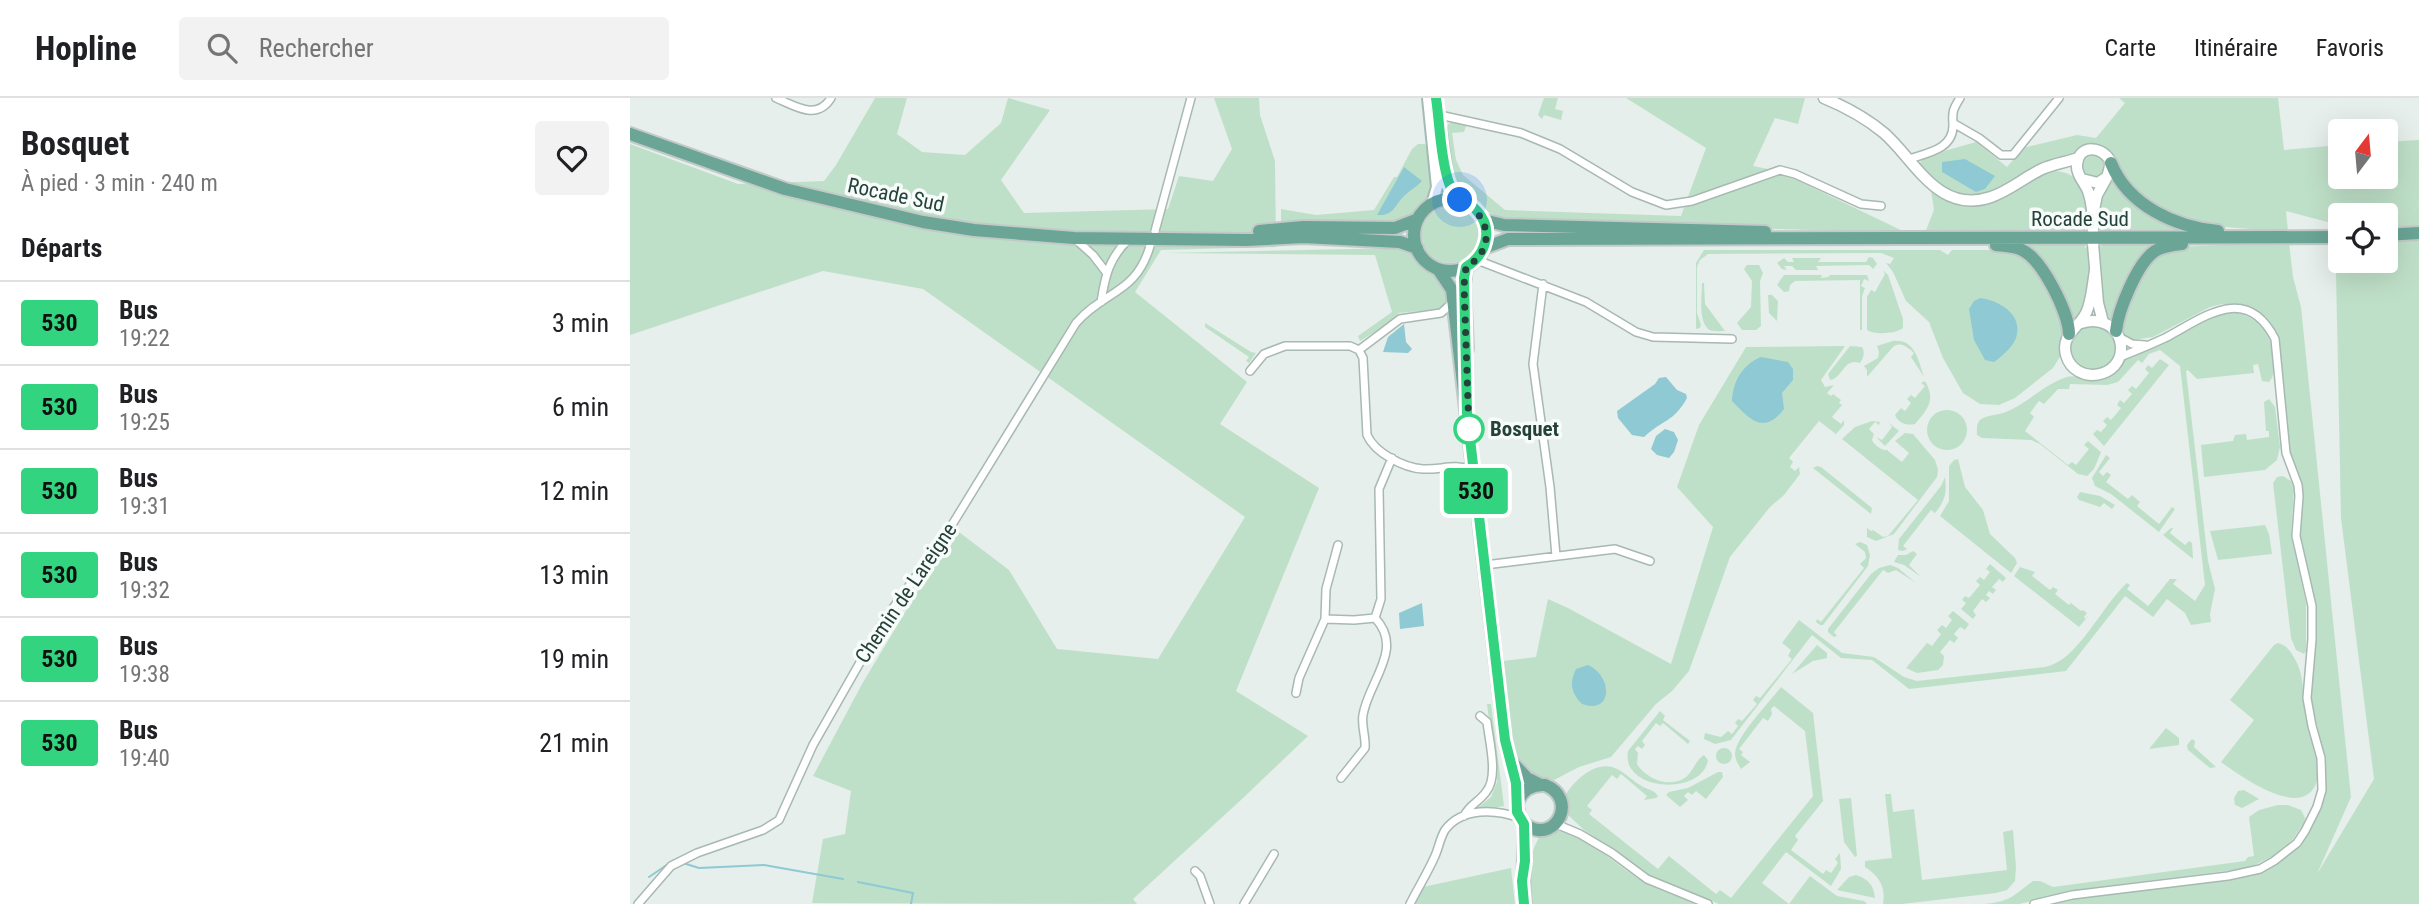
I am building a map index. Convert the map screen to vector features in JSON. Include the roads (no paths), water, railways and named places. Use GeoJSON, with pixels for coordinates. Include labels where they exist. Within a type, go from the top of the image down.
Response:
{"type":"FeatureCollection","features":[{"type":"Feature","properties":{"kind":"main road"},"geometry":{"type":"LineString","coordinates":[[1428,98],[1448,181],[1460,200],[1478,211],[1483,220],[1486,239],[1464,285],[1467,413]]}},
{"type":"Feature","properties":{"kind":"main road"},"geometry":{"type":"LineString","coordinates":[[1432,204],[1437,187],[1434,114],[1436,98]]}},
{"type":"Feature","properties":{"kind":"main road","name":"Rocade Sud"},"geometry":{"type":"LineString","coordinates":[[630,134],[785,189],[853,207],[974,230],[1074,238],[1246,240],[1303,237],[1401,242],[1417,248]]}},
{"type":"Feature","properties":{"kind":"main road"},"geometry":{"type":"LineString","coordinates":[[2111,163],[2119,181],[2134,197],[2176,223],[2205,230],[2284,238]]}},
{"type":"Feature","properties":{"kind":"main road"},"geometry":{"type":"LineString","coordinates":[[1460,200],[1441,200],[1432,204],[1418,219],[1414,239],[1429,264],[1438,269],[1448,271],[1476,258]]}},
{"type":"Feature","properties":{"kind":"main road","name":"Rocade Sud"},"geometry":{"type":"LineString","coordinates":[[1165,239],[1303,228],[1395,228],[1418,219]]}},
{"type":"Feature","properties":{"kind":"main road","name":"Rocade Sud"},"geometry":{"type":"LineString","coordinates":[[1483,220],[1504,225],[1726,230],[1860,238]]}},
{"type":"Feature","properties":{"kind":"main road"},"geometry":{"type":"LineString","coordinates":[[2398,234],[2419,233]]}},
{"type":"Feature","properties":{"kind":"main road"},"geometry":{"type":"LineString","coordinates":[[2117,334],[2117,319],[2130,289],[2144,262],[2152,254],[2166,246],[2214,238]]}},
{"type":"Feature","properties":{"kind":"main road","name":"Rocade Sud"},"geometry":{"type":"LineString","coordinates":[[1476,258],[1508,239],[2328,238]]}},
{"type":"Feature","properties":{"kind":"main road"},"geometry":{"type":"LineString","coordinates":[[1943,239],[2021,249],[2031,255],[2061,304],[2069,334]]}},
{"type":"Feature","properties":{"kind":"main road"},"geometry":{"type":"LineString","coordinates":[[1438,269],[1448,282],[1454,301],[1505,740],[1522,821],[1524,904]]}},
{"type":"Feature","properties":{"kind":"main road"},"geometry":{"type":"LineString","coordinates":[[1510,760],[1527,778],[1551,788],[1559,795],[1563,808],[1553,823],[1535,840],[1525,861]]}},
{"type":"Feature","properties":{"kind":"main road"},"geometry":{"type":"LineString","coordinates":[[1517,803],[1525,790],[1539,785]]}},
{"type":"Feature","properties":{"kind":"main road"},"geometry":{"type":"LineString","coordinates":[[1522,821],[1533,829],[1553,823]]}},
{"type":"Feature","properties":{"kind":"street"},"geometry":{"type":"LineString","coordinates":[[776,98],[804,111],[821,110],[831,98]]}},
{"type":"Feature","properties":{"kind":"street"},"geometry":{"type":"LineString","coordinates":[[1154,231],[1191,98]]}},
{"type":"Feature","properties":{"kind":"street"},"geometry":{"type":"LineString","coordinates":[[1824,98],[1869,122],[1941,193],[1968,200],[1991,197],[2043,169],[2078,158],[2086,150],[2096,149],[2106,154],[2111,163],[2097,195],[2093,225],[2089,194],[2077,169],[2078,158]]}},
{"type":"Feature","properties":{"kind":"street"},"geometry":{"type":"LineString","coordinates":[[1909,159],[1949,142],[1952,114],[1960,98]]}},
{"type":"Feature","properties":{"kind":"street"},"geometry":{"type":"LineString","coordinates":[[1953,123],[2001,155],[2014,155],[2059,98]]}},
{"type":"Feature","properties":{"kind":"street"},"geometry":{"type":"LineString","coordinates":[[1434,114],[1532,138],[1560,149],[1632,192],[1666,205],[1692,201],[1780,170],[1795,174],[1861,205],[1881,206]]}},
{"type":"Feature","properties":{"kind":"street"},"geometry":{"type":"LineString","coordinates":[[2043,169],[2064,169],[2098,183],[2107,177]]}},
{"type":"Feature","properties":{"kind":"street"},"geometry":{"type":"LineString","coordinates":[[1074,238],[1093,255],[1106,272]]}},
{"type":"Feature","properties":{"kind":"street"},"geometry":{"type":"LineString","coordinates":[[1101,302],[1106,272],[1119,250],[1130,239]]}},
{"type":"Feature","properties":{"kind":"street"},"geometry":{"type":"LineString","coordinates":[[2093,244],[2098,303],[2103,322]]}},
{"type":"Feature","properties":{"kind":"street","name":"Chemin de Lareigne"},"geometry":{"type":"LineString","coordinates":[[638,904],[671,866],[696,853],[763,830],[779,820],[813,745],[892,607],[947,533],[1076,323],[1085,313],[1139,274],[1150,246]]}},
{"type":"Feature","properties":{"kind":"street"},"geometry":{"type":"LineString","coordinates":[[1476,258],[1486,265],[1586,302],[1636,332],[1653,337],[1732,339]]}},
{"type":"Feature","properties":{"kind":"street"},"geometry":{"type":"LineString","coordinates":[[2081,323],[2088,308],[2095,270]]}},
{"type":"Feature","properties":{"kind":"street"},"geometry":{"type":"LineString","coordinates":[[1542,284],[1533,364],[1550,487],[1556,556]]}},
{"type":"Feature","properties":{"kind":"street"},"geometry":{"type":"LineString","coordinates":[[1359,349],[1400,319],[1441,313],[1454,301]]}},
{"type":"Feature","properties":{"kind":"street"},"geometry":{"type":"LineString","coordinates":[[2034,904],[2072,895],[2228,876],[2260,869],[2297,843],[2312,819],[2322,790],[2321,758],[2307,698],[2312,606],[2296,537],[2298,485],[2286,453],[2275,339],[2260,318],[2249,312],[2227,308],[2207,314],[2149,345],[2120,357],[2106,373],[2092,376],[2085,374],[2072,366],[2067,359],[2066,342],[2069,334],[2088,320],[2103,322],[2132,344],[2149,345]]}},
{"type":"Feature","properties":{"kind":"street"},"geometry":{"type":"LineString","coordinates":[[2117,334],[2120,357]]}},
{"type":"Feature","properties":{"kind":"street"},"geometry":{"type":"LineString","coordinates":[[1250,371],[1264,354],[1285,346],[1350,346],[1359,349],[1363,358],[1367,435],[1371,444],[1392,458],[1423,469],[1459,465],[1474,470]]}},
{"type":"Feature","properties":{"kind":"street"},"geometry":{"type":"LineString","coordinates":[[1375,618],[1381,599],[1379,489],[1392,458]]}},
{"type":"Feature","properties":{"kind":"street"},"geometry":{"type":"LineString","coordinates":[[1296,694],[1299,678],[1325,619],[1326,589],[1338,545]]}},
{"type":"Feature","properties":{"kind":"street"},"geometry":{"type":"LineString","coordinates":[[1485,565],[1615,549],[1650,561]]}},
{"type":"Feature","properties":{"kind":"street"},"geometry":{"type":"LineString","coordinates":[[1325,619],[1375,618]]}},
{"type":"Feature","properties":{"kind":"street"},"geometry":{"type":"LineString","coordinates":[[1341,778],[1365,748],[1362,716],[1383,663],[1386,634],[1375,618]]}},
{"type":"Feature","properties":{"kind":"street"},"geometry":{"type":"LineString","coordinates":[[1464,816],[1468,807],[1486,794],[1493,778],[1487,722],[1480,716]]}},
{"type":"Feature","properties":{"kind":"street"},"geometry":{"type":"LineString","coordinates":[[1410,904],[1436,854],[1442,834],[1453,822],[1464,816],[1489,811],[1503,812],[1522,821]]}},
{"type":"Feature","properties":{"kind":"street"},"geometry":{"type":"LineString","coordinates":[[1553,823],[1580,834],[1612,853],[1647,879],[1708,904]]}},
{"type":"Feature","properties":{"kind":"street"},"geometry":{"type":"LineString","coordinates":[[1244,904],[1274,854]]}},
{"type":"Feature","properties":{"kind":"street"},"geometry":{"type":"LineString","coordinates":[[1195,871],[1200,876],[1210,904]]}},
{"type":"Feature","properties":{"kind":"water"},"geometry":{"type":"Polygon","coordinates":[[[1965,159],[1995,176],[1985,189],[1976,192],[1942,172],[1942,162],[1965,159]]]}},
{"type":"Feature","properties":{"kind":"water"},"geometry":{"type":"Polygon","coordinates":[[[1404,167],[1422,181],[1390,212],[1377,215],[1404,167]]]}},
{"type":"Feature","properties":{"kind":"water"},"geometry":{"type":"Polygon","coordinates":[[[1980,298],[2001,305],[2013,315],[2016,322],[2016,338],[1994,362],[1985,360],[1974,340],[1969,309],[1974,301],[1980,298]]]}},
{"type":"Feature","properties":{"kind":"water"},"geometry":{"type":"Polygon","coordinates":[[[1404,324],[1406,342],[1412,349],[1408,353],[1383,352],[1388,337],[1404,324]]]}},
{"type":"Feature","properties":{"kind":"water"},"geometry":{"type":"Polygon","coordinates":[[[1761,357],[1788,362],[1793,369],[1793,380],[1782,393],[1784,409],[1777,417],[1764,423],[1751,419],[1732,401],[1740,374],[1749,364],[1761,357]]]}},
{"type":"Feature","properties":{"kind":"water"},"geometry":{"type":"Polygon","coordinates":[[[1666,377],[1677,390],[1686,394],[1687,398],[1672,416],[1644,437],[1632,435],[1618,418],[1617,411],[1655,384],[1659,378],[1666,377]]]}},
{"type":"Feature","properties":{"kind":"water"},"geometry":{"type":"Polygon","coordinates":[[[1665,429],[1674,432],[1678,440],[1669,458],[1657,455],[1651,449],[1656,436],[1665,429]]]}},
{"type":"Feature","properties":{"kind":"water"},"geometry":{"type":"Polygon","coordinates":[[[1422,603],[1424,626],[1400,629],[1399,613],[1422,603]]]}},
{"type":"Feature","properties":{"kind":"water"},"geometry":{"type":"Polygon","coordinates":[[[1588,665],[1602,677],[1606,693],[1600,704],[1592,706],[1582,704],[1572,688],[1576,669],[1588,665]]]}},
{"type":"Feature","properties":{"kind":"waterway"},"geometry":{"type":"LineString","coordinates":[[649,877],[674,860]]}},
{"type":"Feature","properties":{"kind":"waterway"},"geometry":{"type":"LineString","coordinates":[[683,863],[699,868],[764,865],[843,879]]}},
{"type":"Feature","properties":{"kind":"waterway"},"geometry":{"type":"LineString","coordinates":[[858,882],[913,893],[911,904]]}},
{"type":"Feature","properties":{"kind":"place","name":"Bosquet"},"geometry":{"type":"Point","coordinates":[1469,429]}}]}
